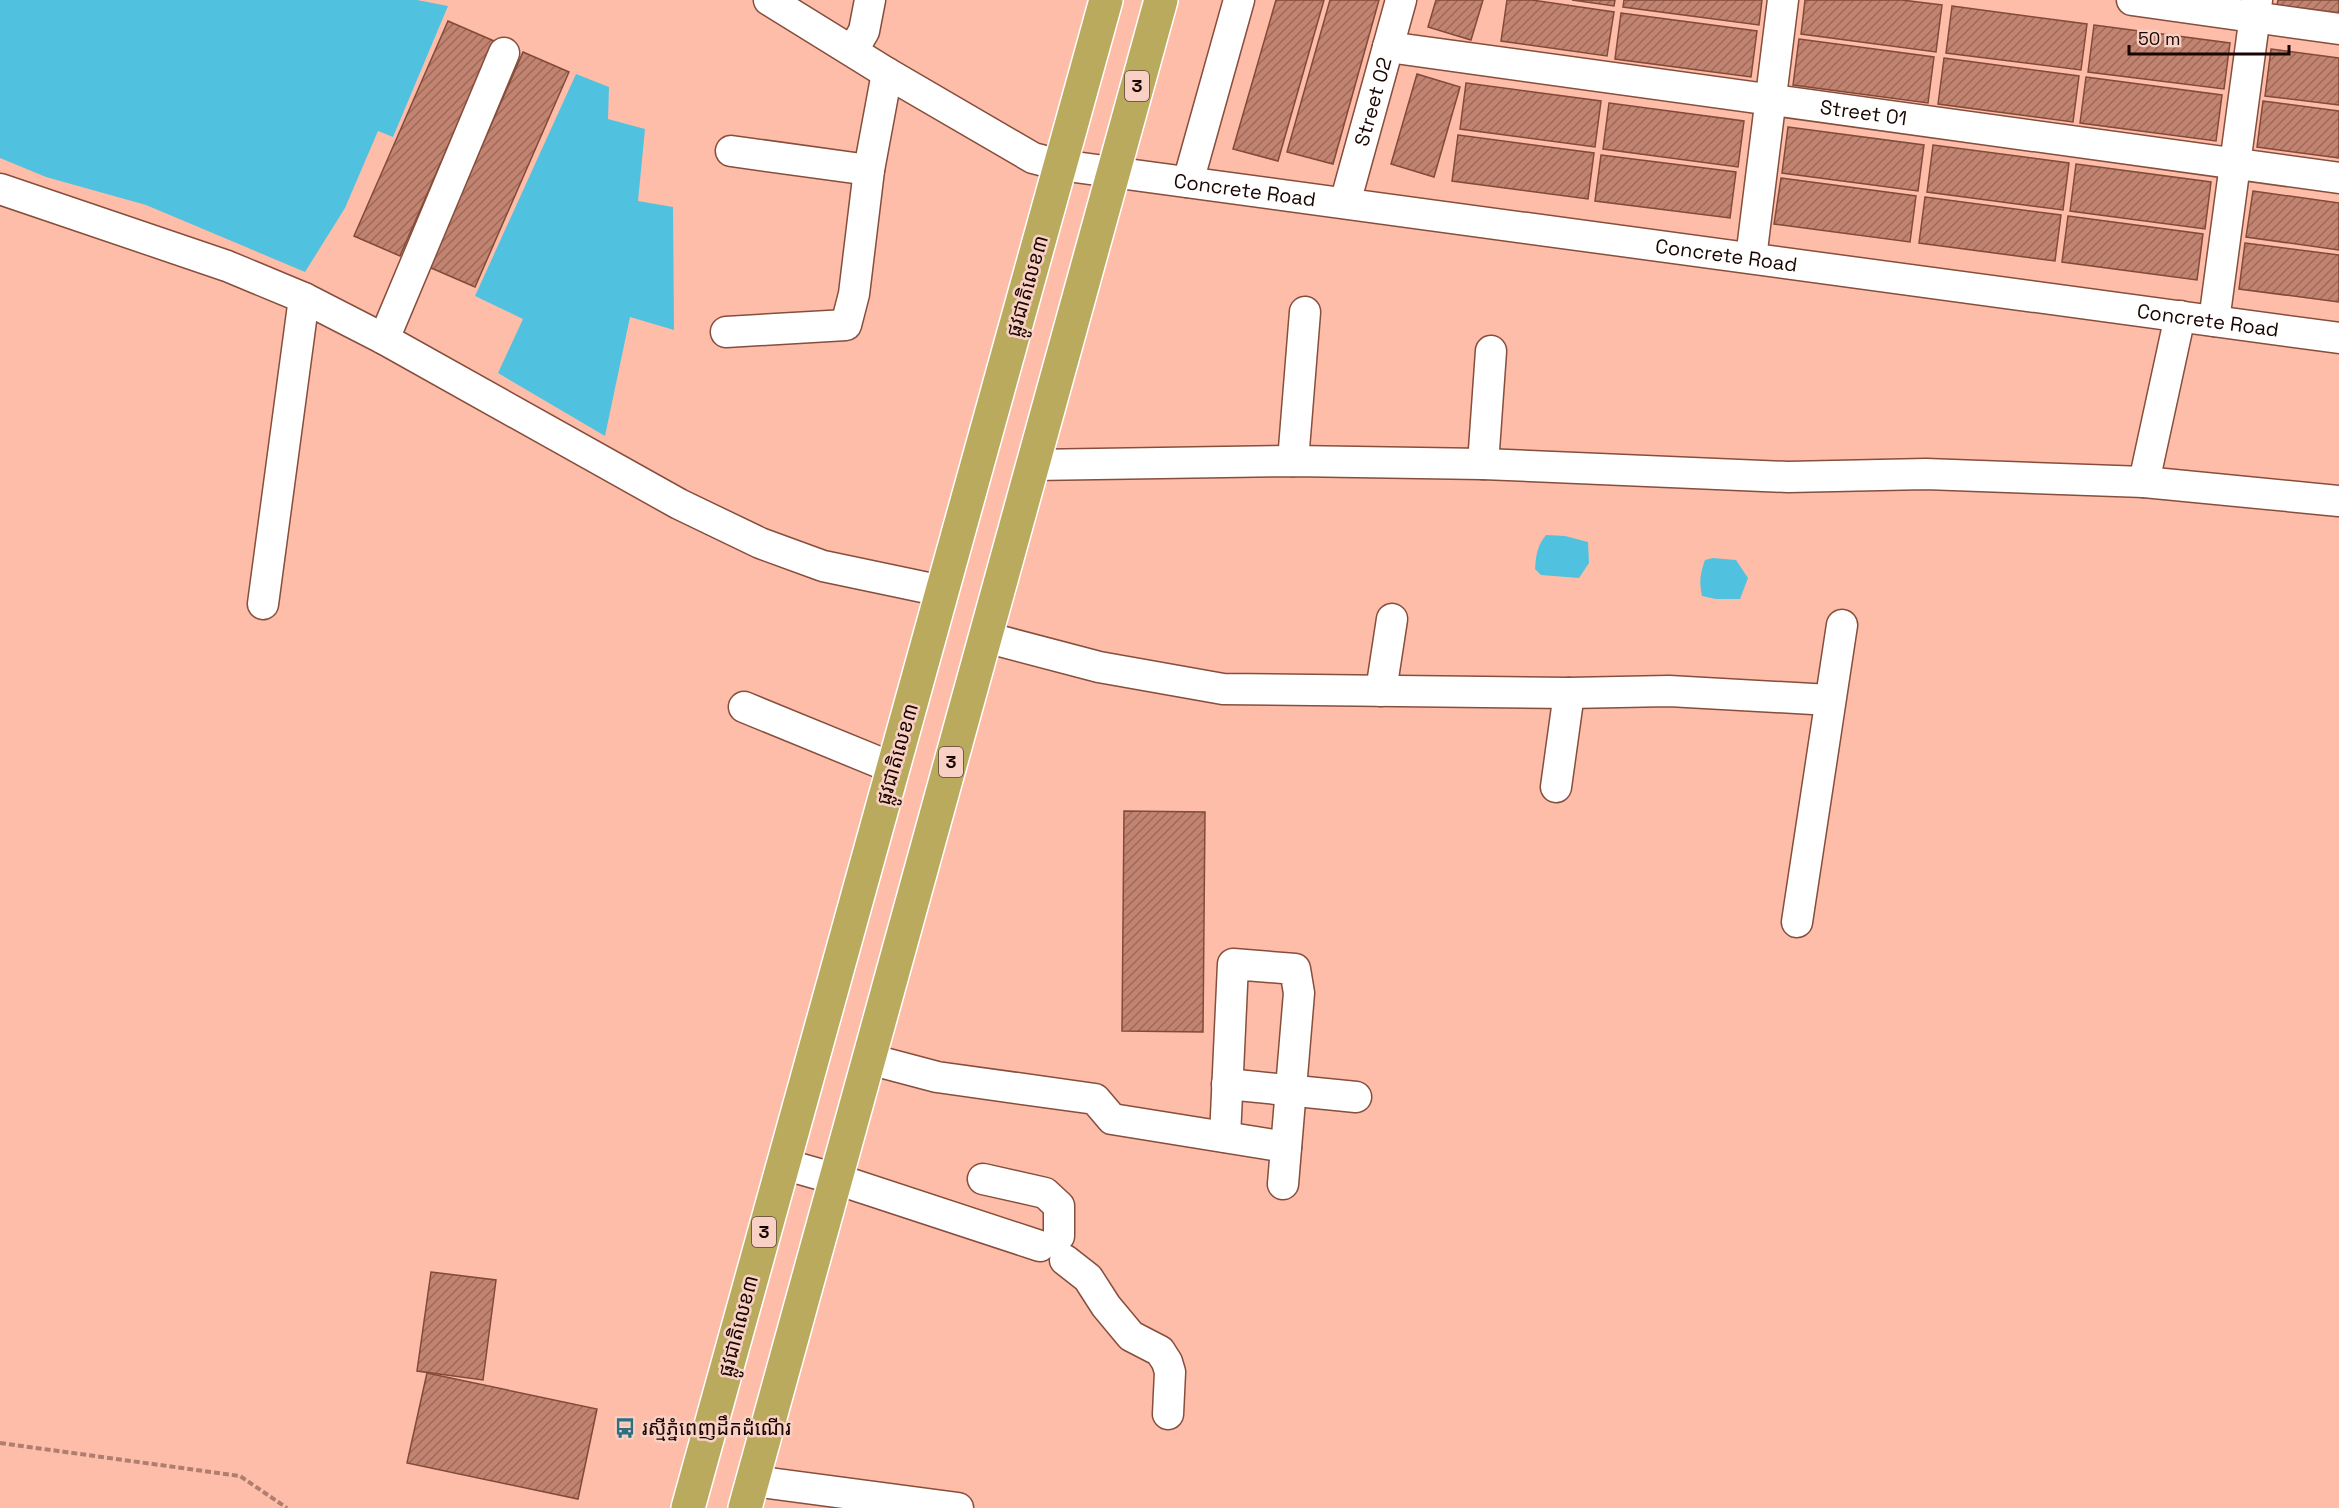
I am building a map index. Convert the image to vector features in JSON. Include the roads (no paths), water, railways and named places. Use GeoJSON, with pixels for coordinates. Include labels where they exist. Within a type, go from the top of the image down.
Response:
{"type":"FeatureCollection","features":[{"type":"Feature","properties":{"kind":"highway","name":"ផ្លូវជាតិលេខ៣"},"geometry":{"type":"LineString","coordinates":[[688,1508],[1106,0]]}},
{"type":"Feature","properties":{"kind":"highway","name":"3"},"geometry":{"type":"LineString","coordinates":[[749,1494],[1161,0]]}},
{"type":"Feature","properties":{"kind":"street","name":"Concrete Road"},"geometry":{"type":"LineString","coordinates":[[769,0],[887,73],[1033,158],[1060,165],[2339,338]]}},
{"type":"Feature","properties":{"kind":"street"},"geometry":{"type":"LineString","coordinates":[[853,51],[864,31],[870,0]]}},
{"type":"Feature","properties":{"kind":"street"},"geometry":{"type":"LineString","coordinates":[[1188,183],[1239,0]]}},
{"type":"Feature","properties":{"kind":"street","name":"Street 02"},"geometry":{"type":"LineString","coordinates":[[1345,203],[1401,0]]}},
{"type":"Feature","properties":{"kind":"street"},"geometry":{"type":"LineString","coordinates":[[1750,258],[1784,0]]}},
{"type":"Feature","properties":{"kind":"street"},"geometry":{"type":"LineString","coordinates":[[2132,0],[2255,9],[2339,29]]}},
{"type":"Feature","properties":{"kind":"street"},"geometry":{"type":"LineString","coordinates":[[2214,321],[2255,9]]}},
{"type":"Feature","properties":{"kind":"street","name":"Street 01"},"geometry":{"type":"LineString","coordinates":[[1388,47],[2339,178]]}},
{"type":"Feature","properties":{"kind":"street"},"geometry":{"type":"LineString","coordinates":[[384,339],[504,53]]}},
{"type":"Feature","properties":{"kind":"street"},"geometry":{"type":"LineString","coordinates":[[726,332],[846,325],[854,294],[869,170],[887,73]]}},
{"type":"Feature","properties":{"kind":"street"},"geometry":{"type":"LineString","coordinates":[[731,151],[869,170]]}},
{"type":"Feature","properties":{"kind":"street"},"geometry":{"type":"LineString","coordinates":[[0,189],[227,266],[304,298],[384,339],[679,504],[760,543],[824,566],[942,591]]}},
{"type":"Feature","properties":{"kind":"street"},"geometry":{"type":"LineString","coordinates":[[262,604],[304,298]]}},
{"type":"Feature","properties":{"kind":"street"},"geometry":{"type":"LineString","coordinates":[[1293,461],[1305,312]]}},
{"type":"Feature","properties":{"kind":"street"},"geometry":{"type":"LineString","coordinates":[[2144,482],[2180,316]]}},
{"type":"Feature","properties":{"kind":"street"},"geometry":{"type":"LineString","coordinates":[[1483,464],[1491,351]]}},
{"type":"Feature","properties":{"kind":"street"},"geometry":{"type":"LineString","coordinates":[[1032,465],[1293,461],[1483,464],[1788,477],[1926,474],[2144,482],[2339,501]]}},
{"type":"Feature","properties":{"kind":"street"},"geometry":{"type":"LineString","coordinates":[[1381,691],[1392,619]]}},
{"type":"Feature","properties":{"kind":"street"},"geometry":{"type":"LineString","coordinates":[[1797,922],[1842,625]]}},
{"type":"Feature","properties":{"kind":"street"},"geometry":{"type":"LineString","coordinates":[[985,637],[1099,667],[1223,689],[1569,693],[1669,691],[1830,700]]}},
{"type":"Feature","properties":{"kind":"street"},"geometry":{"type":"LineString","coordinates":[[1556,787],[1569,693]]}},
{"type":"Feature","properties":{"kind":"street"},"geometry":{"type":"LineString","coordinates":[[744,707],[893,768]]}},
{"type":"Feature","properties":{"kind":"street"},"geometry":{"type":"LineString","coordinates":[[1225,1137],[1233,964],[1295,969],[1299,993],[1283,1184]]}},
{"type":"Feature","properties":{"kind":"street"},"geometry":{"type":"LineString","coordinates":[[869,1059],[937,1077],[1095,1099],[1112,1119],[1286,1147]]}},
{"type":"Feature","properties":{"kind":"street"},"geometry":{"type":"LineString","coordinates":[[1227,1084],[1356,1097]]}},
{"type":"Feature","properties":{"kind":"street"},"geometry":{"type":"LineString","coordinates":[[783,1164],[1054,1247],[1088,1278],[1106,1306],[1131,1336],[1160,1351],[1170,1372],[1168,1414]]}},
{"type":"Feature","properties":{"kind":"street"},"geometry":{"type":"LineString","coordinates":[[983,1179],[1046,1193],[1059,1206],[1054,1247]]}},
{"type":"Feature","properties":{"kind":"street"},"geometry":{"type":"LineString","coordinates":[[749,1494],[958,1508]]}},
{"type":"Feature","properties":{"kind":"water"},"geometry":{"type":"Polygon","coordinates":[[[0,0],[417,0],[448,6],[393,137],[378,131],[345,208],[305,272],[146,205],[46,177],[0,158],[0,0]]]}},
{"type":"Feature","properties":{"kind":"water"},"geometry":{"type":"Polygon","coordinates":[[[576,74],[609,87],[608,119],[645,129],[638,201],[673,207],[674,330],[630,317],[605,436],[498,373],[523,319],[475,296],[576,74]]]}},
{"type":"Feature","properties":{"kind":"water"},"geometry":{"type":"Polygon","coordinates":[[[1546,535],[1565,536],[1588,542],[1589,563],[1579,578],[1541,575],[1535,569],[1538,551],[1546,535]]]}},
{"type":"Feature","properties":{"kind":"water"},"geometry":{"type":"Polygon","coordinates":[[[1713,558],[1736,560],[1748,578],[1740,599],[1716,599],[1702,596],[1700,582],[1702,569],[1705,560],[1713,558]]]}},
{"type":"Feature","properties":{"kind":"place","name":"រស្មីភ្នំពេញដឹកដំណើរ"},"geometry":{"type":"Point","coordinates":[625,1428]}}]}
